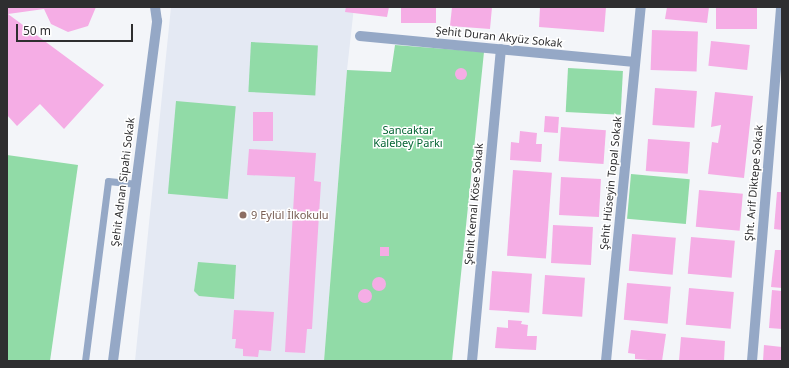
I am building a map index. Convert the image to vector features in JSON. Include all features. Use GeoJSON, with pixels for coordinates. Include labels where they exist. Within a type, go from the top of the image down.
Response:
{"type":"FeatureCollection","features":[{"type":"Feature","properties":{"kind":"street","name":"Şehit Adnan Sipahi Sokak"},"geometry":{"type":"LineString","coordinates":[[112,361],[156,21],[155,7]]}},
{"type":"Feature","properties":{"kind":"street","name":"Şehit Hüseyin Topal Sokak"},"geometry":{"type":"LineString","coordinates":[[606,361],[641,7]]}},
{"type":"Feature","properties":{"kind":"street","name":"Şht. Arif Diktepe Sokak"},"geometry":{"type":"LineString","coordinates":[[752,361],[781,7]]}},
{"type":"Feature","properties":{"kind":"street","name":"Şehit Duran Akyüz Sokak"},"geometry":{"type":"LineString","coordinates":[[360,36],[635,62]]}},
{"type":"Feature","properties":{"kind":"street","name":"Şehit Kemal Köse Sokak"},"geometry":{"type":"LineString","coordinates":[[472,361],[501,49]]}},
{"type":"Feature","properties":{"kind":"lane"},"geometry":{"type":"LineString","coordinates":[[85,361],[108,181],[135,184]]}},
{"type":"Feature","properties":{"kind":"shaded area","name":"9 Eylül İlkokulu"},"geometry":{"type":"Polygon","coordinates":[[[171,7],[354,7],[347,70],[324,361],[135,361],[171,7]]]}},
{"type":"Feature","properties":{"kind":"green space"},"geometry":{"type":"Polygon","coordinates":[[[251,42],[318,46],[315,95],[248,92],[251,42]]]}},
{"type":"Feature","properties":{"kind":"green space","name":"Sancaktar Kalebey Parkı"},"geometry":{"type":"Polygon","coordinates":[[[395,45],[484,52],[452,361],[324,361],[347,70],[391,72],[395,45]]]}},
{"type":"Feature","properties":{"kind":"green space"},"geometry":{"type":"Polygon","coordinates":[[[568,68],[623,71],[621,115],[566,112],[568,68]]]}},
{"type":"Feature","properties":{"kind":"green space"},"geometry":{"type":"Polygon","coordinates":[[[176,101],[236,106],[228,199],[168,194],[176,101]]]}},
{"type":"Feature","properties":{"kind":"green space"},"geometry":{"type":"Polygon","coordinates":[[[7,155],[78,165],[50,361],[7,361],[7,155]]]}},
{"type":"Feature","properties":{"kind":"green space"},"geometry":{"type":"Polygon","coordinates":[[[631,174],[690,179],[686,224],[627,219],[631,174]]]}},
{"type":"Feature","properties":{"kind":"green space"},"geometry":{"type":"Polygon","coordinates":[[[198,262],[236,265],[234,299],[199,296],[194,291],[198,262]]]}},
{"type":"Feature","properties":{"kind":"building"},"geometry":{"type":"Polygon","coordinates":[[[7,7],[96,7],[88,26],[68,32],[51,24],[44,9],[8,14],[104,85],[64,129],[40,104],[17,126],[7,115],[7,7]]]}},
{"type":"Feature","properties":{"kind":"building"},"geometry":{"type":"Polygon","coordinates":[[[346,7],[389,7],[387,17],[345,12],[346,7]]]}},
{"type":"Feature","properties":{"kind":"building"},"geometry":{"type":"Polygon","coordinates":[[[401,7],[436,7],[436,23],[401,23],[401,7]]]}},
{"type":"Feature","properties":{"kind":"building"},"geometry":{"type":"Polygon","coordinates":[[[452,7],[492,7],[490,29],[450,26],[452,7]]]}},
{"type":"Feature","properties":{"kind":"building"},"geometry":{"type":"Polygon","coordinates":[[[540,7],[606,7],[604,32],[539,27],[540,7]]]}},
{"type":"Feature","properties":{"kind":"building"},"geometry":{"type":"Polygon","coordinates":[[[667,7],[709,7],[707,23],[665,19],[667,7]]]}},
{"type":"Feature","properties":{"kind":"building"},"geometry":{"type":"Polygon","coordinates":[[[716,7],[757,7],[757,29],[716,29],[716,7]]]}},
{"type":"Feature","properties":{"kind":"building"},"geometry":{"type":"Polygon","coordinates":[[[652,30],[698,32],[697,72],[651,70],[652,30]]]}},
{"type":"Feature","properties":{"kind":"building"},"geometry":{"type":"Polygon","coordinates":[[[711,41],[750,45],[747,70],[708,66],[711,41]]]}},
{"type":"Feature","properties":{"kind":"building"},"geometry":{"type":"Polygon","coordinates":[[[461,68],[465,70],[467,74],[465,78],[461,80],[457,78],[455,74],[457,70],[461,68]]]}},
{"type":"Feature","properties":{"kind":"building"},"geometry":{"type":"Polygon","coordinates":[[[655,88],[697,91],[694,128],[652,125],[655,88]]]}},
{"type":"Feature","properties":{"kind":"building"},"geometry":{"type":"Polygon","coordinates":[[[715,92],[753,96],[744,178],[708,174],[712,142],[718,143],[721,125],[711,127],[715,92]]]}},
{"type":"Feature","properties":{"kind":"building"},"geometry":{"type":"Polygon","coordinates":[[[253,112],[273,112],[273,141],[253,141],[253,112]]]}},
{"type":"Feature","properties":{"kind":"building"},"geometry":{"type":"Polygon","coordinates":[[[545,116],[559,117],[558,133],[544,132],[545,116]]]}},
{"type":"Feature","properties":{"kind":"building"},"geometry":{"type":"Polygon","coordinates":[[[561,127],[606,130],[604,164],[559,161],[561,127]]]}},
{"type":"Feature","properties":{"kind":"building"},"geometry":{"type":"Polygon","coordinates":[[[520,131],[537,133],[536,144],[542,144],[541,162],[510,160],[511,142],[519,143],[520,131]]]}},
{"type":"Feature","properties":{"kind":"building"},"geometry":{"type":"Polygon","coordinates":[[[648,139],[690,142],[688,174],[646,171],[648,139]]]}},
{"type":"Feature","properties":{"kind":"building"},"geometry":{"type":"Polygon","coordinates":[[[249,149],[316,153],[314,181],[321,182],[312,329],[307,329],[305,353],[285,352],[295,177],[247,175],[249,149]]]}},
{"type":"Feature","properties":{"kind":"building"},"geometry":{"type":"Polygon","coordinates":[[[513,170],[552,173],[546,259],[507,256],[513,170]]]}},
{"type":"Feature","properties":{"kind":"building"},"geometry":{"type":"Polygon","coordinates":[[[561,177],[601,179],[599,217],[559,215],[561,177]]]}},
{"type":"Feature","properties":{"kind":"building"},"geometry":{"type":"Polygon","coordinates":[[[699,190],[743,194],[740,231],[696,227],[699,190]]]}},
{"type":"Feature","properties":{"kind":"building"},"geometry":{"type":"Polygon","coordinates":[[[777,192],[782,192],[782,230],[774,229],[777,192]]]}},
{"type":"Feature","properties":{"kind":"building"},"geometry":{"type":"Polygon","coordinates":[[[553,225],[593,227],[591,265],[551,263],[553,225]]]}},
{"type":"Feature","properties":{"kind":"building"},"geometry":{"type":"Polygon","coordinates":[[[632,234],[676,238],[673,275],[629,271],[632,234]]]}},
{"type":"Feature","properties":{"kind":"building"},"geometry":{"type":"Polygon","coordinates":[[[691,237],[735,241],[732,278],[688,274],[691,237]]]}},
{"type":"Feature","properties":{"kind":"building"},"geometry":{"type":"Polygon","coordinates":[[[380,247],[389,247],[389,256],[380,256],[380,247]]]}},
{"type":"Feature","properties":{"kind":"building"},"geometry":{"type":"Polygon","coordinates":[[[775,250],[782,250],[782,288],[771,287],[775,250]]]}},
{"type":"Feature","properties":{"kind":"building"},"geometry":{"type":"Polygon","coordinates":[[[492,271],[532,274],[529,313],[489,310],[492,271]]]}},
{"type":"Feature","properties":{"kind":"building"},"geometry":{"type":"Polygon","coordinates":[[[545,275],[585,278],[582,317],[542,314],[545,275]]]}},
{"type":"Feature","properties":{"kind":"building"},"geometry":{"type":"Polygon","coordinates":[[[376,277],[382,277],[386,281],[386,287],[382,291],[376,291],[372,287],[372,281],[376,277]]]}},
{"type":"Feature","properties":{"kind":"building"},"geometry":{"type":"Polygon","coordinates":[[[627,283],[671,287],[668,324],[624,320],[627,283]]]}},
{"type":"Feature","properties":{"kind":"building"},"geometry":{"type":"Polygon","coordinates":[[[689,288],[734,292],[731,329],[686,325],[689,288]]]}},
{"type":"Feature","properties":{"kind":"building"},"geometry":{"type":"Polygon","coordinates":[[[362,289],[368,289],[372,293],[372,299],[368,303],[362,303],[358,299],[358,293],[362,289]]]}},
{"type":"Feature","properties":{"kind":"building"},"geometry":{"type":"Polygon","coordinates":[[[772,290],[782,291],[782,329],[769,328],[772,290]]]}},
{"type":"Feature","properties":{"kind":"building"},"geometry":{"type":"Polygon","coordinates":[[[234,310],[274,312],[271,351],[259,350],[258,357],[243,356],[243,349],[235,348],[236,339],[232,339],[234,310]]]}},
{"type":"Feature","properties":{"kind":"building"},"geometry":{"type":"Polygon","coordinates":[[[508,320],[522,321],[521,324],[528,325],[527,336],[537,336],[536,350],[495,348],[497,327],[508,328],[508,320]]]}},
{"type":"Feature","properties":{"kind":"building"},"geometry":{"type":"Polygon","coordinates":[[[631,330],[666,334],[662,361],[635,359],[635,354],[628,353],[631,330]]]}},
{"type":"Feature","properties":{"kind":"building"},"geometry":{"type":"Polygon","coordinates":[[[681,337],[725,341],[724,361],[679,361],[681,337]]]}},
{"type":"Feature","properties":{"kind":"building"},"geometry":{"type":"Polygon","coordinates":[[[764,345],[782,347],[782,361],[763,361],[764,345]]]}},
{"type":"Feature","properties":{"kind":"place","name":"9 Eylül İlkokulu"},"geometry":{"type":"Point","coordinates":[243,215]}}]}
